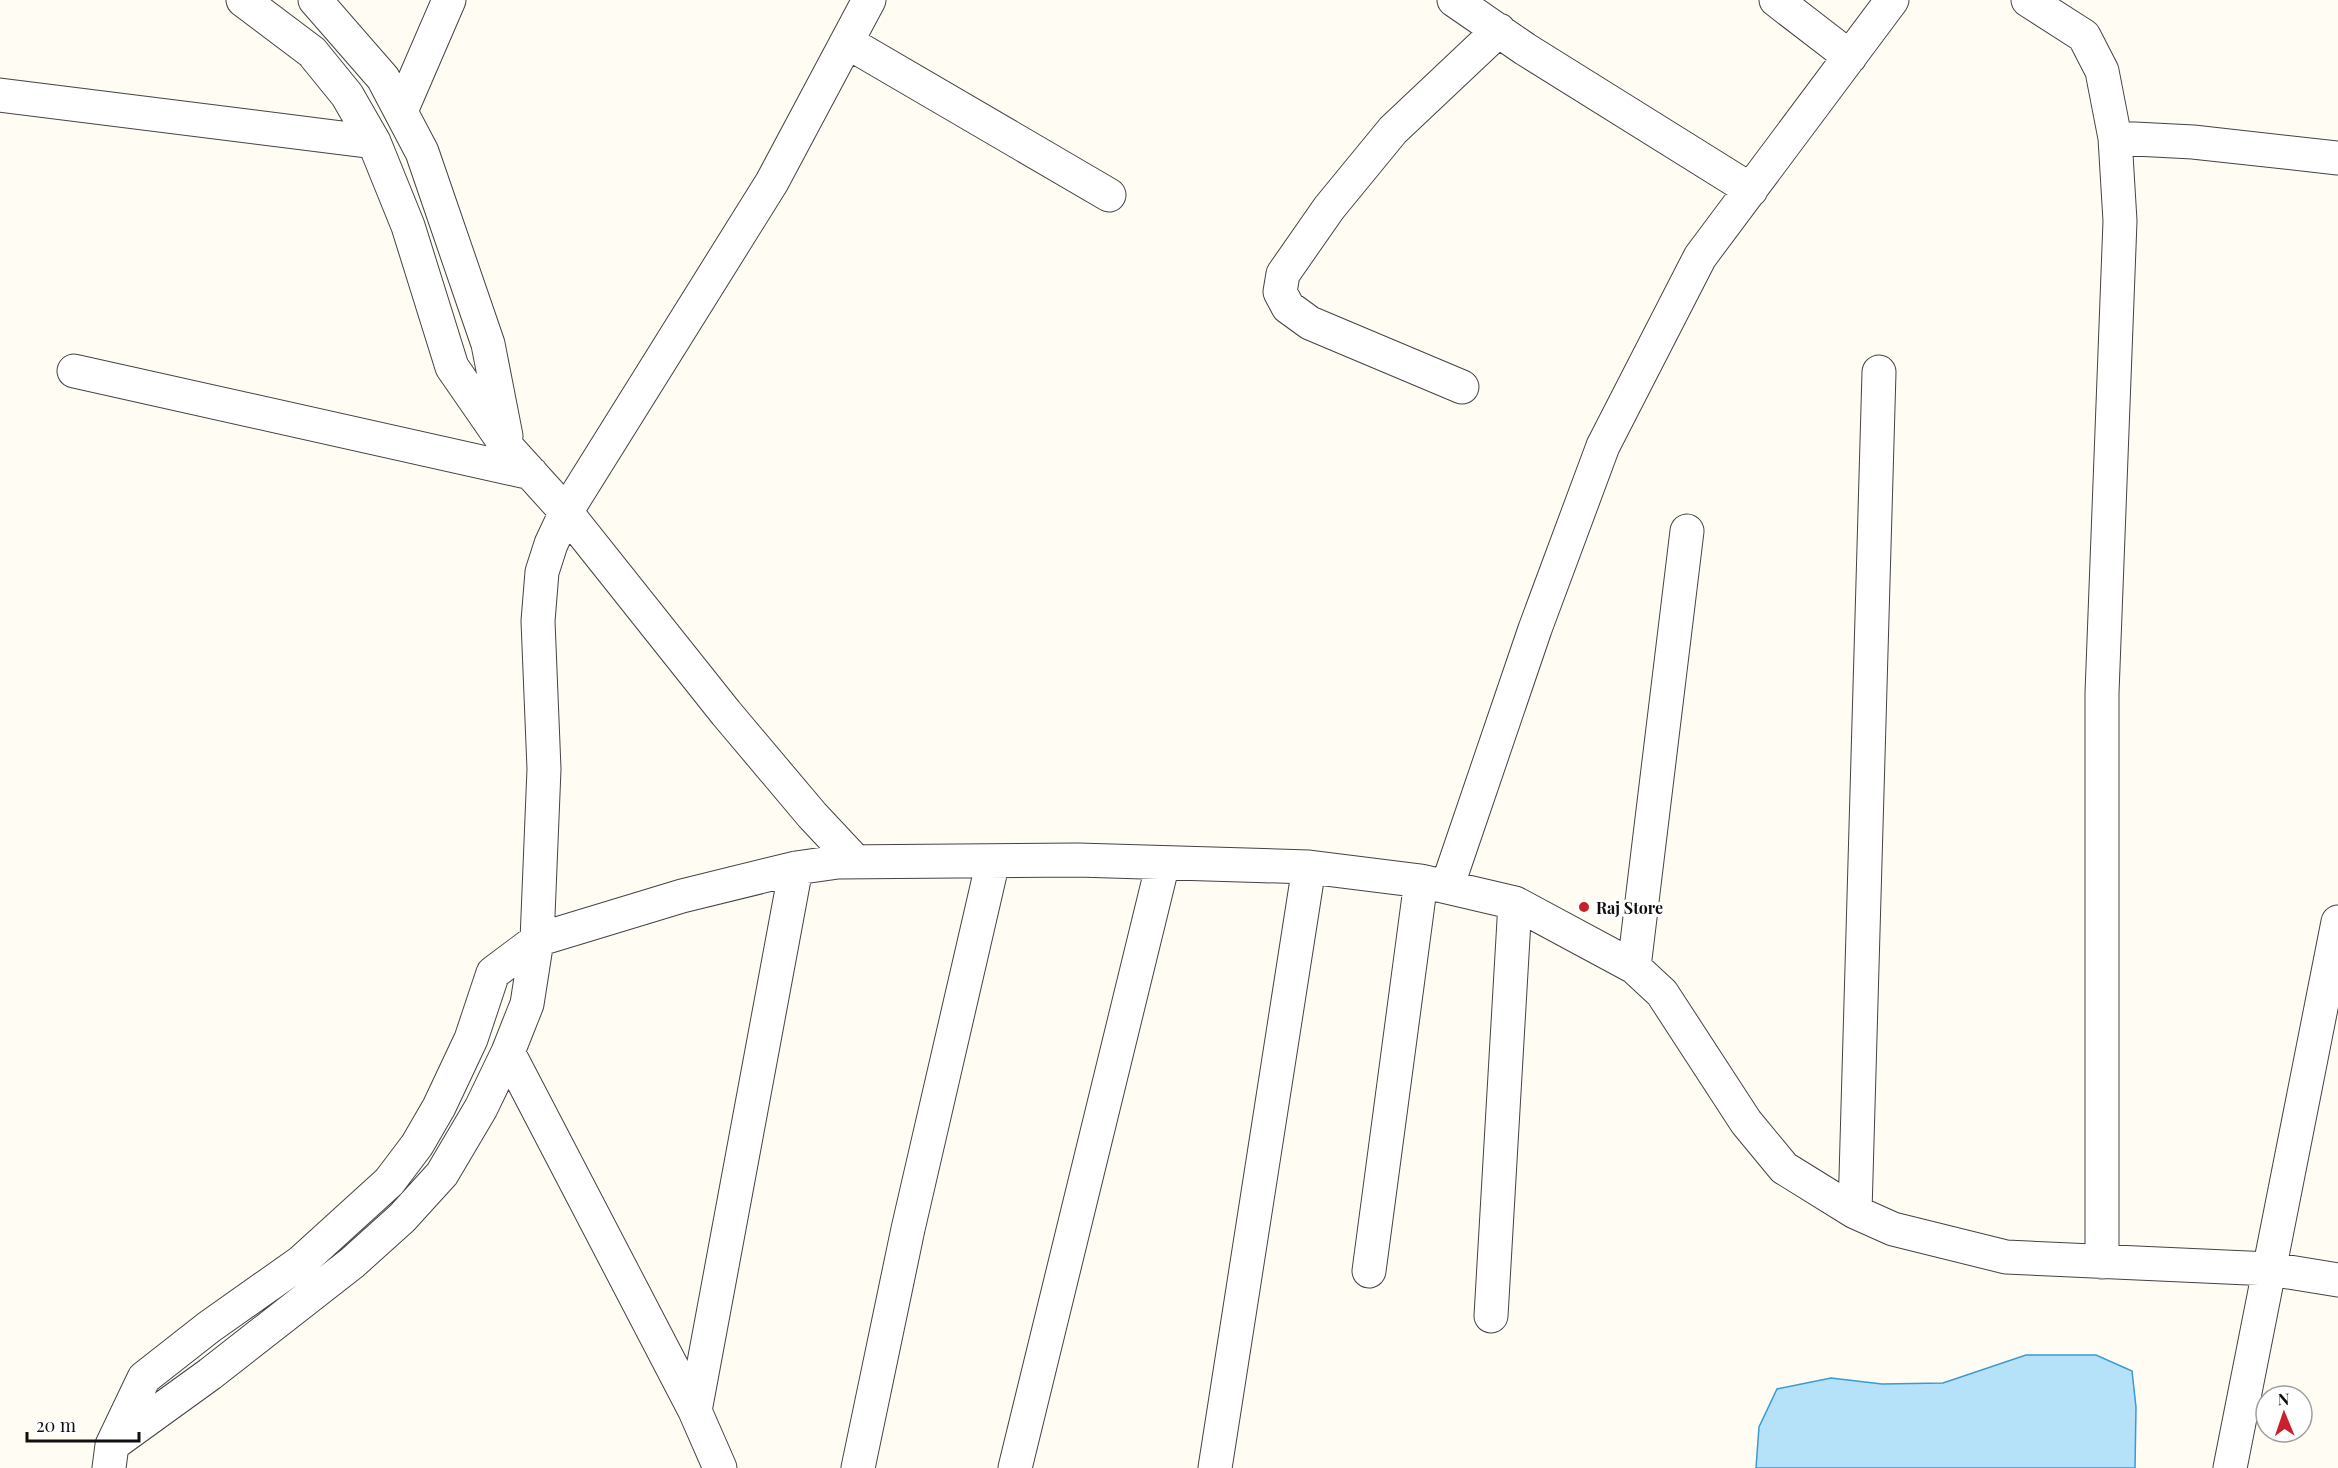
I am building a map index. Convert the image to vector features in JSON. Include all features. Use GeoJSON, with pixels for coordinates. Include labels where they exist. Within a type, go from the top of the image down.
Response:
{"type":"FeatureCollection","features":[{"type":"Feature","properties":{"kind":"street"},"geometry":{"type":"LineString","coordinates":[[243,0],[312,52],[347,95],[374,142],[408,226],[452,367],[508,448],[566,512],[726,713],[812,815],[856,862]]}},
{"type":"Feature","properties":{"kind":"street"},"geometry":{"type":"LineString","coordinates":[[315,0],[383,78],[422,152],[488,344],[508,448]]}},
{"type":"Feature","properties":{"kind":"street"},"geometry":{"type":"LineString","coordinates":[[400,111],[449,0]]}},
{"type":"Feature","properties":{"kind":"street"},"geometry":{"type":"LineString","coordinates":[[110,1456],[352,1263],[402,1218],[442,1174],[480,1108],[508,1052],[527,1004],[537,940],[544,769],[538,621],[542,572],[550,544],[566,512],[772,182],[869,0]]}},
{"type":"Feature","properties":{"kind":"street"},"geometry":{"type":"LineString","coordinates":[[1454,0],[1751,190]]}},
{"type":"Feature","properties":{"kind":"street"},"geometry":{"type":"LineString","coordinates":[[1776,0],[1850,57]]}},
{"type":"Feature","properties":{"kind":"street"},"geometry":{"type":"LineString","coordinates":[[1369,1271],[1434,884],[1535,630],[1603,446],[1700,257],[1892,0]]}},
{"type":"Feature","properties":{"kind":"street"},"geometry":{"type":"LineString","coordinates":[[2040,4],[2084,36],[2102,71],[2115,138],[2120,221],[2102,693],[2102,1262]]}},
{"type":"Feature","properties":{"kind":"street"},"geometry":{"type":"LineString","coordinates":[[1462,387],[1310,323],[1288,307],[1280,292],[1283,274],[1329,208],[1393,130],[1498,30]]}},
{"type":"Feature","properties":{"kind":"street"},"geometry":{"type":"LineString","coordinates":[[847,42],[1109,195]]}},
{"type":"Feature","properties":{"kind":"street"},"geometry":{"type":"LineString","coordinates":[[0,95],[374,142]]}},
{"type":"Feature","properties":{"kind":"street"},"geometry":{"type":"LineString","coordinates":[[2115,138],[2193,142],[2338,158]]}},
{"type":"Feature","properties":{"kind":"street"},"geometry":{"type":"LineString","coordinates":[[74,371],[531,473]]}},
{"type":"Feature","properties":{"kind":"street"},"geometry":{"type":"LineString","coordinates":[[1855,1212],[1879,372]]}},
{"type":"Feature","properties":{"kind":"street"},"geometry":{"type":"LineString","coordinates":[[1634,967],[1687,531]]}},
{"type":"Feature","properties":{"kind":"street"},"geometry":{"type":"LineString","coordinates":[[858,1468],[908,1229],[993,861]]}},
{"type":"Feature","properties":{"kind":"street"},"geometry":{"type":"LineString","coordinates":[[110,1456],[144,1378],[209,1327],[301,1262],[389,1182],[417,1146],[439,1107],[471,1039],[493,973],[537,940],[682,896],[796,868],[856,862],[993,861],[1309,867],[1434,884],[1515,903],[1634,967],[1662,993],[1746,1122],[1784,1168],[1855,1212],[1893,1229],[2006,1257],[2270,1269],[2338,1280]]}},
{"type":"Feature","properties":{"kind":"street"},"geometry":{"type":"LineString","coordinates":[[1015,1468],[1163,863]]}},
{"type":"Feature","properties":{"kind":"street"},"geometry":{"type":"LineString","coordinates":[[1215,1468],[1309,867]]}},
{"type":"Feature","properties":{"kind":"street"},"geometry":{"type":"LineString","coordinates":[[695,1411],[796,868]]}},
{"type":"Feature","properties":{"kind":"street"},"geometry":{"type":"LineString","coordinates":[[1491,1316],[1515,903]]}},
{"type":"Feature","properties":{"kind":"street"},"geometry":{"type":"LineString","coordinates":[[2230,1468],[2338,922]]}},
{"type":"Feature","properties":{"kind":"street"},"geometry":{"type":"LineString","coordinates":[[508,1052],[695,1411],[720,1468]]}},
{"type":"Feature","properties":{"kind":"water"},"geometry":{"type":"Polygon","coordinates":[[[2026,1355],[2096,1355],[2132,1371],[2136,1407],[2135,1468],[1756,1468],[1759,1427],[1777,1389],[1831,1378],[1882,1384],[1943,1383],[2026,1355]]]}},
{"type":"Feature","properties":{"kind":"place","name":"Raj Store"},"geometry":{"type":"Point","coordinates":[1584,907]}}]}
